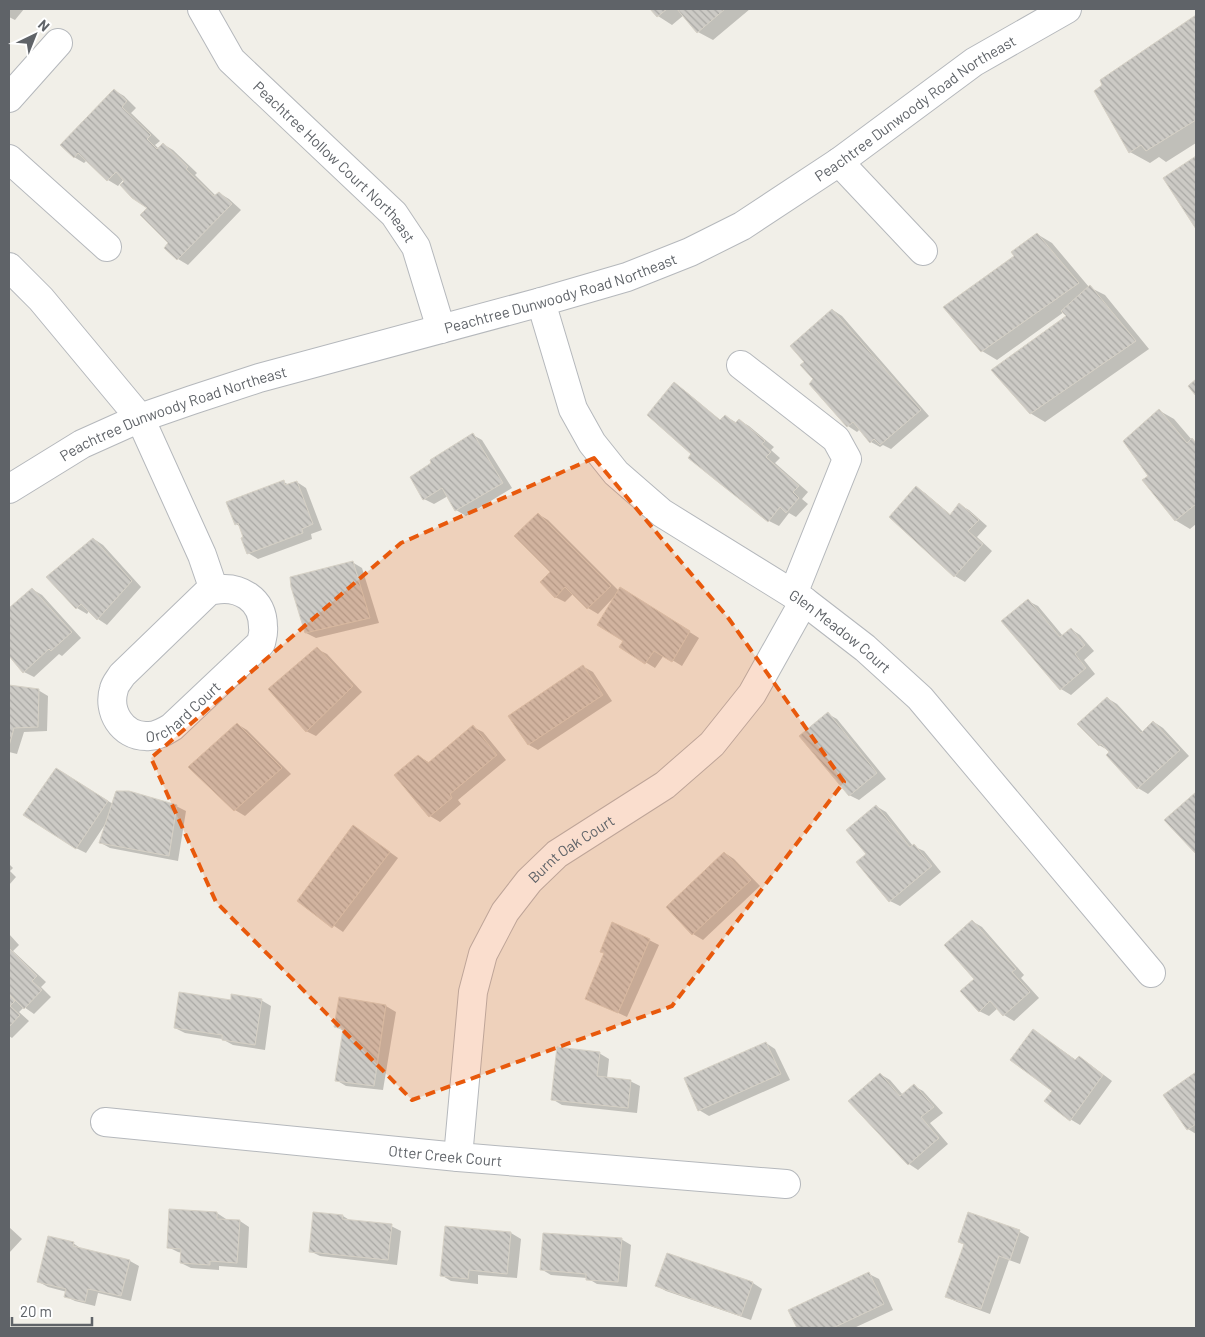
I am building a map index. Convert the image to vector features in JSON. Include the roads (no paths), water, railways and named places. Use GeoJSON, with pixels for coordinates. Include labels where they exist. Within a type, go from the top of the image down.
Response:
{"type":"FeatureCollection","features":[{"type":"Feature","properties":{"kind":"street","name":"Peachtree Hollow Court Northeast"},"geometry":{"type":"LineString","coordinates":[[202,9],[231,60],[394,214],[416,247],[441,329]]}},
{"type":"Feature","properties":{"kind":"street","name":"Peachtree Dunwoody Road Northeast"},"geometry":{"type":"LineString","coordinates":[[9,489],[82,444],[140,418],[259,378],[627,277],[690,252],[742,226],[839,162],[974,62],[1061,10]]}},
{"type":"Feature","properties":{"kind":"street"},"geometry":{"type":"LineString","coordinates":[[9,98],[58,43]]}},
{"type":"Feature","properties":{"kind":"street"},"geometry":{"type":"LineString","coordinates":[[9,159],[106,248]]}},
{"type":"Feature","properties":{"kind":"street"},"geometry":{"type":"LineString","coordinates":[[839,162],[923,251]]}},
{"type":"Feature","properties":{"kind":"street"},"geometry":{"type":"LineString","coordinates":[[9,267],[41,299],[140,418],[202,555],[214,590]]}},
{"type":"Feature","properties":{"kind":"street","name":"Glen Meadow Court"},"geometry":{"type":"LineString","coordinates":[[541,302],[573,409],[592,442],[616,473],[662,513],[799,598],[865,648],[920,698],[1151,973]]}},
{"type":"Feature","properties":{"kind":"street","name":"Burnt Oak Court"},"geometry":{"type":"LineString","coordinates":[[458,1158],[472,992],[484,954],[505,912],[529,881],[557,854],[664,785],[712,744],[752,694],[799,598],[848,459],[836,438],[741,365]]}},
{"type":"Feature","properties":{"kind":"street","name":"Orchard Court"},"geometry":{"type":"LineString","coordinates":[[225,588],[240,591],[252,600],[261,612],[264,628],[261,643],[172,727],[160,734],[146,736],[133,734],[122,726],[114,714],[112,700],[114,687],[122,675],[210,590],[214,590],[225,588]]}},
{"type":"Feature","properties":{"kind":"street","name":"Otter Creek Court"},"geometry":{"type":"LineString","coordinates":[[106,1122],[458,1158],[786,1184]]}}]}
